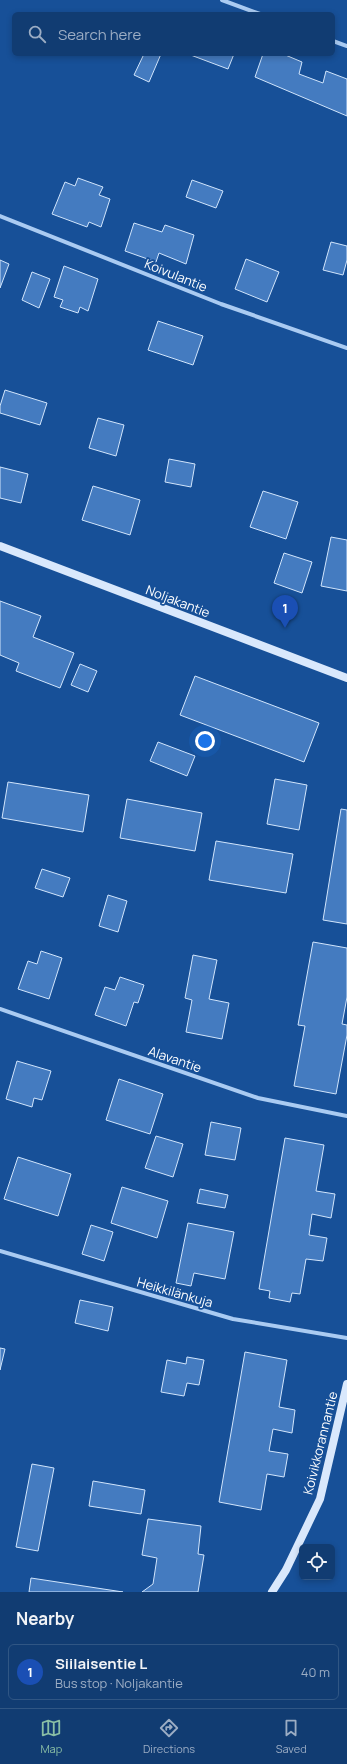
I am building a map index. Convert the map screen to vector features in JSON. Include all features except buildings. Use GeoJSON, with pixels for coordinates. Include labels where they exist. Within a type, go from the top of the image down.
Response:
{"type":"FeatureCollection","features":[{"type":"Feature","properties":{"kind":"main road","name":"Noljakantie"},"geometry":{"type":"LineString","coordinates":[[0,546],[347,678]]}},
{"type":"Feature","properties":{"kind":"main road","name":"Koivikkorannantie"},"geometry":{"type":"LineString","coordinates":[[272,1592],[286,1570],[320,1499],[347,1384]]}},
{"type":"Feature","properties":{"kind":"street"},"geometry":{"type":"LineString","coordinates":[[222,0],[255,12]]}},
{"type":"Feature","properties":{"kind":"street"},"geometry":{"type":"LineString","coordinates":[[335,42],[347,46]]}},
{"type":"Feature","properties":{"kind":"street","name":"Koivulantie"},"geometry":{"type":"LineString","coordinates":[[0,216],[221,304],[347,348]]}},
{"type":"Feature","properties":{"kind":"street","name":"Alavantie"},"geometry":{"type":"LineString","coordinates":[[0,1009],[258,1098],[347,1116]]}},
{"type":"Feature","properties":{"kind":"street","name":"Heikkilänkuja"},"geometry":{"type":"LineString","coordinates":[[0,1251],[233,1319],[347,1338]]}},
{"type":"Feature","properties":{"kind":"place","name":"Siilaisentie L"},"geometry":{"type":"Point","coordinates":[285,628]}}]}
